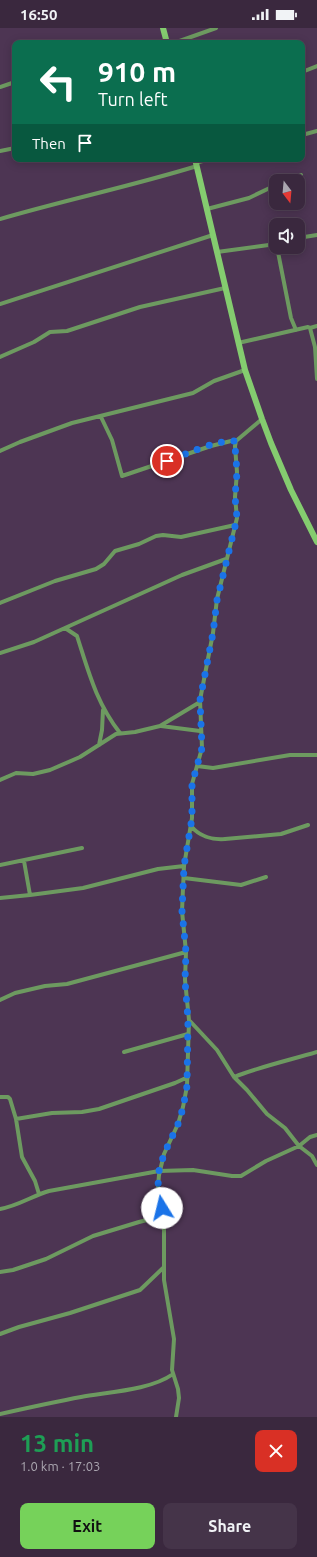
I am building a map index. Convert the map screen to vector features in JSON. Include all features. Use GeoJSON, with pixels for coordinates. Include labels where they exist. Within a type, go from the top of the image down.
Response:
{"type":"FeatureCollection","features":[{"type":"Feature","properties":{"kind":"street"},"geometry":{"type":"LineString","coordinates":[[163,28],[165,40]]}},
{"type":"Feature","properties":{"kind":"street"},"geometry":{"type":"LineString","coordinates":[[182,40],[216,28]]}},
{"type":"Feature","properties":{"kind":"street"},"geometry":{"type":"LineString","coordinates":[[305,71],[317,66]]}},
{"type":"Feature","properties":{"kind":"street"},"geometry":{"type":"LineString","coordinates":[[0,87],[12,83]]}},
{"type":"Feature","properties":{"kind":"street"},"geometry":{"type":"LineString","coordinates":[[305,134],[317,131]]}},
{"type":"Feature","properties":{"kind":"street"},"geometry":{"type":"LineString","coordinates":[[0,151],[12,149]]}},
{"type":"Feature","properties":{"kind":"street"},"geometry":{"type":"LineString","coordinates":[[0,219],[112,188],[151,180],[196,163],[245,370],[262,419],[291,490],[317,542]]}},
{"type":"Feature","properties":{"kind":"street"},"geometry":{"type":"LineString","coordinates":[[206,209],[249,198],[269,188]]}},
{"type":"Feature","properties":{"kind":"street"},"geometry":{"type":"LineString","coordinates":[[0,304],[14,298],[60,286],[213,235]]}},
{"type":"Feature","properties":{"kind":"street"},"geometry":{"type":"LineString","coordinates":[[305,237],[317,235]]}},
{"type":"Feature","properties":{"kind":"street"},"geometry":{"type":"LineString","coordinates":[[217,252],[269,245]]}},
{"type":"Feature","properties":{"kind":"street"},"geometry":{"type":"LineString","coordinates":[[278,254],[291,318],[296,330]]}},
{"type":"Feature","properties":{"kind":"street"},"geometry":{"type":"LineString","coordinates":[[0,357],[34,342],[50,332],[67,331],[108,316],[140,307],[226,288]]}},
{"type":"Feature","properties":{"kind":"street"},"geometry":{"type":"LineString","coordinates":[[238,343],[317,326]]}},
{"type":"Feature","properties":{"kind":"street"},"geometry":{"type":"LineString","coordinates":[[310,328],[315,347],[317,378]]}},
{"type":"Feature","properties":{"kind":"street"},"geometry":{"type":"LineString","coordinates":[[0,451],[72,423],[193,393],[214,381],[245,370]]}},
{"type":"Feature","properties":{"kind":"street"},"geometry":{"type":"LineString","coordinates":[[101,417],[112,440],[122,476],[211,446],[236,441],[262,419]]}},
{"type":"Feature","properties":{"kind":"street"},"geometry":{"type":"LineString","coordinates":[[176,1417],[179,1398],[178,1389],[173,1374],[172,1360],[174,1339],[172,1321],[166,1297],[163,1268],[163,1216],[158,1186],[159,1171],[164,1154],[178,1124],[183,1108],[188,1077],[188,1020],[185,980],[186,952],[182,911],[184,866],[191,826],[192,784],[202,748],[200,731],[200,702],[207,658],[213,633],[217,600],[237,512],[235,497],[237,472],[236,441]]}},
{"type":"Feature","properties":{"kind":"street"},"geometry":{"type":"LineString","coordinates":[[0,603],[55,581],[96,569],[104,564],[115,551],[139,544],[156,536],[163,535],[182,537],[235,525]]}},
{"type":"Feature","properties":{"kind":"street"},"geometry":{"type":"LineString","coordinates":[[0,653],[34,642],[182,576],[226,559]]}},
{"type":"Feature","properties":{"kind":"street"},"geometry":{"type":"LineString","coordinates":[[65,628],[78,636],[91,681],[103,707],[120,733]]}},
{"type":"Feature","properties":{"kind":"street"},"geometry":{"type":"LineString","coordinates":[[0,780],[16,773],[33,774],[50,770],[80,757],[120,733],[135,732],[160,726],[200,702]]}},
{"type":"Feature","properties":{"kind":"street"},"geometry":{"type":"LineString","coordinates":[[99,745],[102,730],[103,707]]}},
{"type":"Feature","properties":{"kind":"street"},"geometry":{"type":"LineString","coordinates":[[160,726],[200,731]]}},
{"type":"Feature","properties":{"kind":"street"},"geometry":{"type":"LineString","coordinates":[[197,766],[213,768],[290,755],[317,755]]}},
{"type":"Feature","properties":{"kind":"street"},"geometry":{"type":"LineString","coordinates":[[191,826],[197,833],[216,840],[281,834],[308,825]]}},
{"type":"Feature","properties":{"kind":"street"},"geometry":{"type":"LineString","coordinates":[[190,836],[197,833]]}},
{"type":"Feature","properties":{"kind":"street"},"geometry":{"type":"LineString","coordinates":[[0,865],[82,848]]}},
{"type":"Feature","properties":{"kind":"street"},"geometry":{"type":"LineString","coordinates":[[24,861],[30,895]]}},
{"type":"Feature","properties":{"kind":"street"},"geometry":{"type":"LineString","coordinates":[[0,898],[83,888],[158,869],[184,866]]}},
{"type":"Feature","properties":{"kind":"street"},"geometry":{"type":"LineString","coordinates":[[184,878],[241,884],[266,877]]}},
{"type":"Feature","properties":{"kind":"street"},"geometry":{"type":"LineString","coordinates":[[0,1000],[15,993],[45,986],[67,984],[186,952]]}},
{"type":"Feature","properties":{"kind":"street"},"geometry":{"type":"LineString","coordinates":[[188,1020],[217,1050],[234,1077],[248,1090],[267,1114],[285,1128],[299,1146],[312,1156],[317,1164]]}},
{"type":"Feature","properties":{"kind":"street"},"geometry":{"type":"LineString","coordinates":[[124,1052],[188,1034]]}},
{"type":"Feature","properties":{"kind":"street"},"geometry":{"type":"LineString","coordinates":[[234,1077],[248,1071],[278,1064],[317,1052]]}},
{"type":"Feature","properties":{"kind":"street"},"geometry":{"type":"LineString","coordinates":[[16,1119],[52,1113],[82,1112],[99,1109],[175,1083],[188,1077]]}},
{"type":"Feature","properties":{"kind":"street"},"geometry":{"type":"LineString","coordinates":[[0,1097],[10,1099],[16,1119],[22,1157],[35,1181],[39,1194]]}},
{"type":"Feature","properties":{"kind":"street"},"geometry":{"type":"LineString","coordinates":[[0,1209],[23,1203],[39,1194],[49,1191],[159,1171],[193,1170],[241,1176],[266,1161],[299,1146],[310,1137],[317,1135]]}},
{"type":"Feature","properties":{"kind":"street"},"geometry":{"type":"LineString","coordinates":[[0,1272],[13,1270],[46,1259],[93,1236],[163,1216]]}},
{"type":"Feature","properties":{"kind":"street"},"geometry":{"type":"LineString","coordinates":[[0,1334],[19,1326],[70,1313],[140,1290],[163,1268]]}},
{"type":"Feature","properties":{"kind":"street"},"geometry":{"type":"LineString","coordinates":[[0,1414],[81,1397],[150,1385],[165,1380],[173,1374]]}},
{"type":"Feature","properties":{"kind":"route"},"geometry":{"type":"LineString","coordinates":[[162,1208],[158,1186],[159,1171],[172,1134],[178,1124],[187,1086],[189,1064],[188,1020],[185,980],[186,952],[182,911],[184,866],[192,818],[192,784],[202,748],[200,700],[213,633],[217,600],[237,518],[235,497],[237,472],[236,441],[211,446],[167,461]]}}]}
